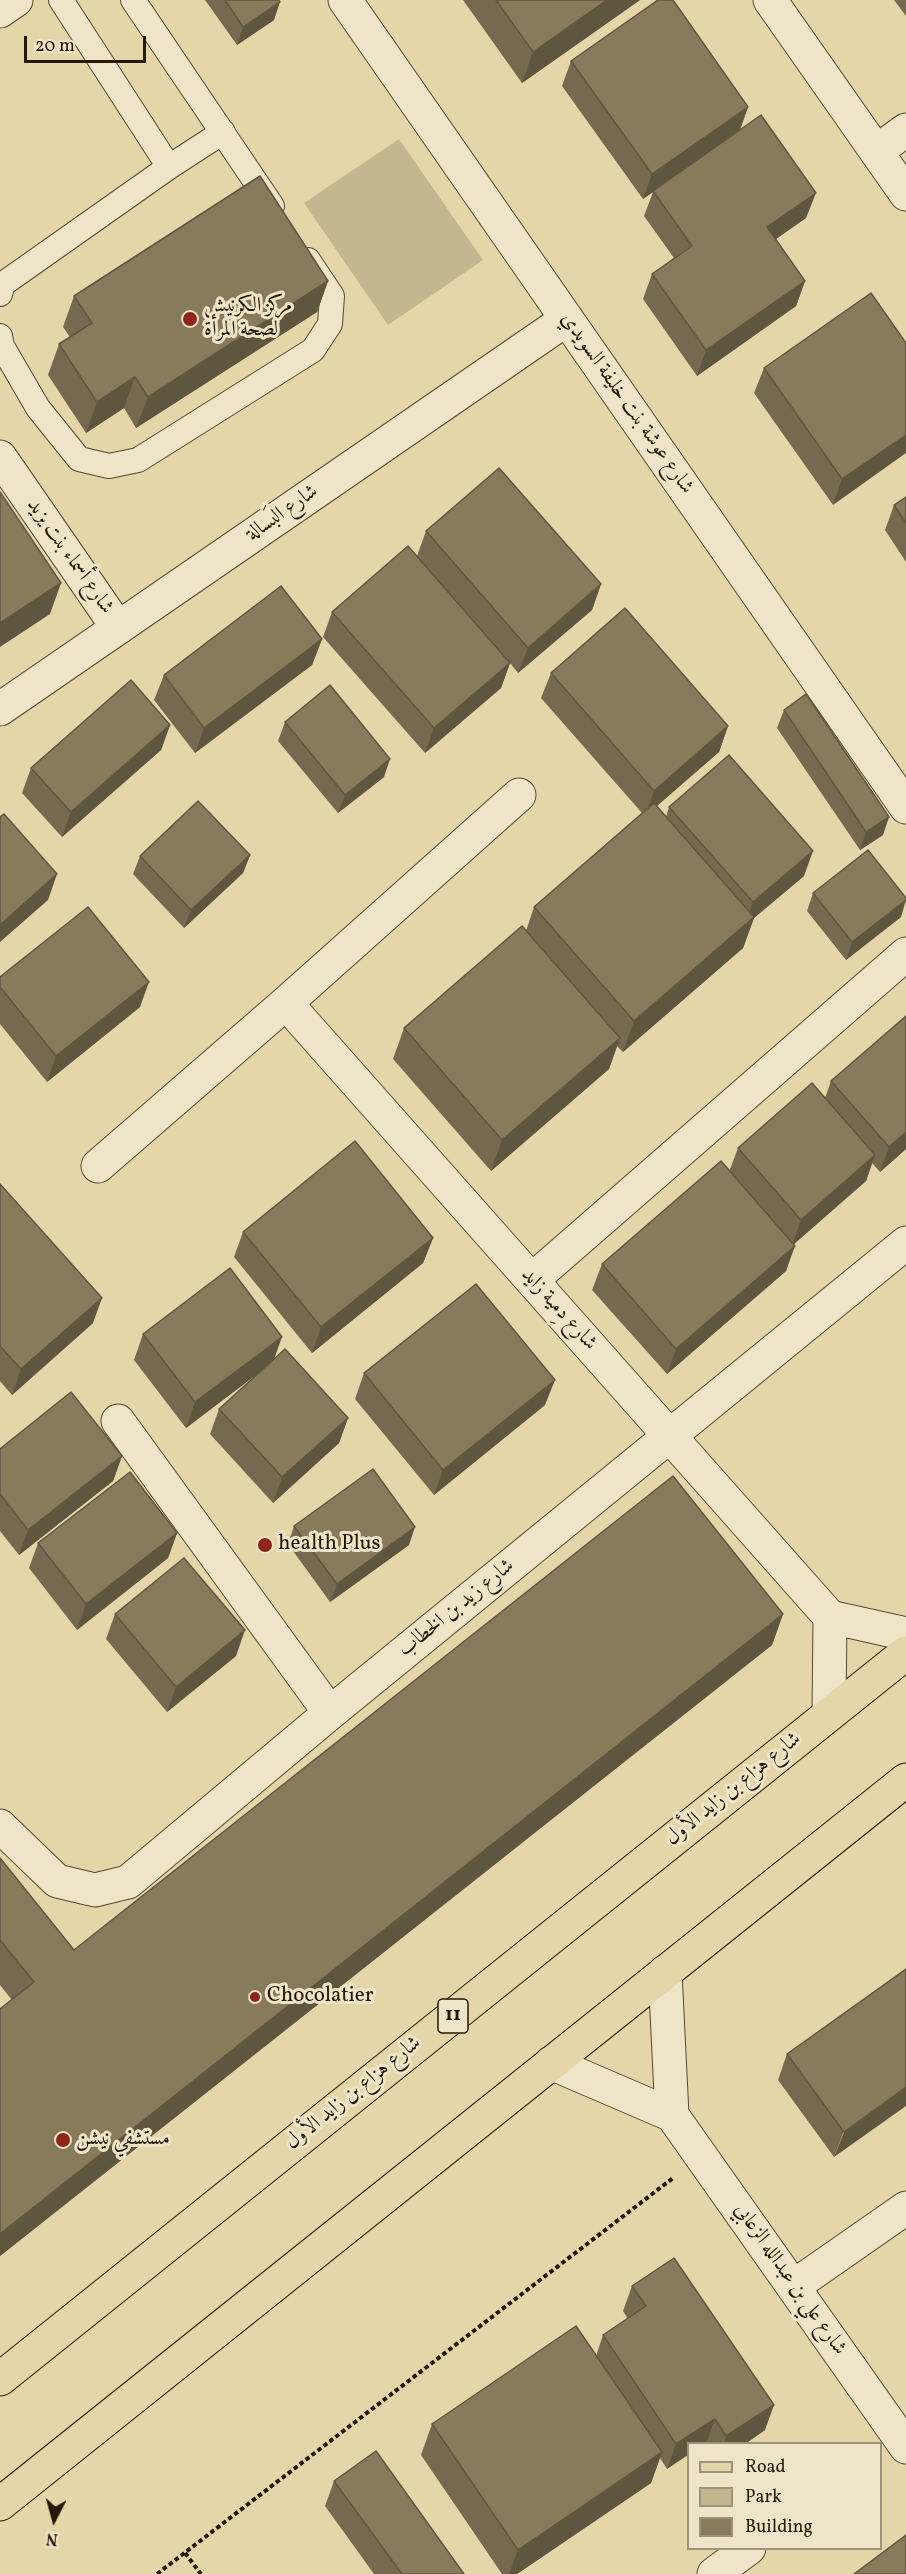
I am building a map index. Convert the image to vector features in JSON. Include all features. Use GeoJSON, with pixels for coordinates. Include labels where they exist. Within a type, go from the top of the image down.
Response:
{"type":"FeatureCollection","features":[{"type":"Feature","properties":{"kind":"main road","name":"شارع هزاع بن زايد الأول"},"geometry":{"type":"LineString","coordinates":[[0,2379],[906,1653]]}},
{"type":"Feature","properties":{"kind":"main road"},"geometry":{"type":"LineString","coordinates":[[0,2504],[906,1780]]}},
{"type":"Feature","properties":{"kind":"street"},"geometry":{"type":"LineString","coordinates":[[0,11],[16,0]]}},
{"type":"Feature","properties":{"kind":"street","name":"شارع عوشة بنت خليفة السويدي"},"geometry":{"type":"LineString","coordinates":[[345,0],[906,807]]}},
{"type":"Feature","properties":{"kind":"street"},"geometry":{"type":"LineString","coordinates":[[770,0],[906,194]]}},
{"type":"Feature","properties":{"kind":"street"},"geometry":{"type":"LineString","coordinates":[[877,151],[906,130]]}},
{"type":"Feature","properties":{"kind":"street","name":"شارع البَسالة"},"geometry":{"type":"LineString","coordinates":[[0,709],[567,319]]}},
{"type":"Feature","properties":{"kind":"street","name":"شارع أسماء بنت يزيد"},"geometry":{"type":"LineString","coordinates":[[0,457],[118,628]]}},
{"type":"Feature","properties":{"kind":"street"},"geometry":{"type":"LineString","coordinates":[[98,1167],[519,795]]}},
{"type":"Feature","properties":{"kind":"street"},"geometry":{"type":"LineString","coordinates":[[532,1280],[906,954]]}},
{"type":"Feature","properties":{"kind":"street","name":"شارع دِمية زايد"},"geometry":{"type":"LineString","coordinates":[[286,1003],[830,1617]]}},
{"type":"Feature","properties":{"kind":"street","name":"شارع زيد بن الخطاب"},"geometry":{"type":"LineString","coordinates":[[0,1826],[57,1881],[95,1890],[128,1882],[330,1713],[906,1243]]}},
{"type":"Feature","properties":{"kind":"street"},"geometry":{"type":"LineString","coordinates":[[118,1421],[330,1713]]}},
{"type":"Feature","properties":{"kind":"street"},"geometry":{"type":"LineString","coordinates":[[829,1714],[830,1617],[906,1634]]}},
{"type":"Feature","properties":{"kind":"street"},"geometry":{"type":"LineString","coordinates":[[551,2063],[672,2115],[665,1972]]}},
{"type":"Feature","properties":{"kind":"street","name":"شارع علي بن عبدالله الزعابي"},"geometry":{"type":"LineString","coordinates":[[672,2115],[794,2286],[896,2447]]}},
{"type":"Feature","properties":{"kind":"street"},"geometry":{"type":"LineString","coordinates":[[794,2286],[906,2208]]}},
{"type":"Feature","properties":{"kind":"street"},"geometry":{"type":"LineString","coordinates":[[714,2574],[747,2550]]}},
{"type":"Feature","properties":{"kind":"lane"},"geometry":{"type":"LineString","coordinates":[[61,0],[169,167]]}},
{"type":"Feature","properties":{"kind":"lane"},"geometry":{"type":"LineString","coordinates":[[0,336],[2,346],[38,408],[79,459],[109,466],[138,459],[313,350],[330,324],[332,296],[133,0]]}},
{"type":"Feature","properties":{"kind":"lane"},"geometry":{"type":"LineString","coordinates":[[0,294],[3,284],[169,167],[223,132]]}},
{"type":"Feature","properties":{"kind":"path"},"geometry":{"type":"LineString","coordinates":[[157,2574],[701,2156]]}},
{"type":"Feature","properties":{"kind":"path"},"geometry":{"type":"LineString","coordinates":[[185,2553],[201,2574]]}},
{"type":"Feature","properties":{"kind":"green space"},"geometry":{"type":"Polygon","coordinates":[[[399,139],[483,260],[388,325],[304,203],[399,139]]]}},
{"type":"Feature","properties":{"kind":"building"},"geometry":{"type":"Polygon","coordinates":[[[225,0],[279,0],[280,2],[243,27],[225,0]]]}},
{"type":"Feature","properties":{"kind":"building"},"geometry":{"type":"Polygon","coordinates":[[[496,0],[607,0],[533,52],[496,0]]]}},
{"type":"Feature","properties":{"kind":"building"},"geometry":{"type":"Polygon","coordinates":[[[658,0],[673,0],[748,107],[652,174],[571,61],[658,0]]]}},
{"type":"Feature","properties":{"kind":"building"},"geometry":{"type":"Polygon","coordinates":[[[761,115],[816,193],[767,227],[805,281],[706,350],[652,274],[692,246],[653,191],[761,115]]]}},
{"type":"Feature","properties":{"kind":"building","name":"مركز الكرنيش لصحة المرأة"},"geometry":{"type":"Polygon","coordinates":[[[260,176],[328,281],[148,397],[135,377],[97,402],[59,344],[92,323],[74,296],[260,176]]]}},
{"type":"Feature","properties":{"kind":"building"},"geometry":{"type":"Polygon","coordinates":[[[871,293],[906,343],[906,435],[842,479],[764,368],[871,293]]]}},
{"type":"Feature","properties":{"kind":"building"},"geometry":{"type":"Polygon","coordinates":[[[499,468],[601,584],[528,648],[426,531],[499,468]]]}},
{"type":"Feature","properties":{"kind":"building"},"geometry":{"type":"Polygon","coordinates":[[[0,492],[61,583],[0,623],[0,492]]]}},
{"type":"Feature","properties":{"kind":"building"},"geometry":{"type":"Polygon","coordinates":[[[906,497],[906,523],[894,505],[906,497]]]}},
{"type":"Feature","properties":{"kind":"building"},"geometry":{"type":"Polygon","coordinates":[[[408,546],[510,663],[434,728],[332,612],[408,546]]]}},
{"type":"Feature","properties":{"kind":"building"},"geometry":{"type":"Polygon","coordinates":[[[281,586],[322,639],[204,728],[164,675],[281,586]]]}},
{"type":"Feature","properties":{"kind":"building"},"geometry":{"type":"Polygon","coordinates":[[[625,608],[728,726],[654,791],[551,673],[625,608]]]}},
{"type":"Feature","properties":{"kind":"building"},"geometry":{"type":"Polygon","coordinates":[[[131,680],[170,725],[71,812],[31,768],[131,680]]]}},
{"type":"Feature","properties":{"kind":"building"},"geometry":{"type":"Polygon","coordinates":[[[330,685],[390,759],[345,795],[285,722],[330,685]]]}},
{"type":"Feature","properties":{"kind":"building"},"geometry":{"type":"Polygon","coordinates":[[[806,694],[889,817],[866,832],[784,710],[806,694]]]}},
{"type":"Feature","properties":{"kind":"building"},"geometry":{"type":"Polygon","coordinates":[[[729,755],[813,851],[753,902],[669,807],[729,755]]]}},
{"type":"Feature","properties":{"kind":"building"},"geometry":{"type":"Polygon","coordinates":[[[198,801],[250,855],[191,910],[140,856],[198,801]]]}},
{"type":"Feature","properties":{"kind":"building"},"geometry":{"type":"Polygon","coordinates":[[[654,803],[754,917],[634,1021],[534,907],[654,803]]]}},
{"type":"Feature","properties":{"kind":"building"},"geometry":{"type":"Polygon","coordinates":[[[4,814],[57,874],[0,925],[0,817],[4,814]]]}},
{"type":"Feature","properties":{"kind":"building"},"geometry":{"type":"Polygon","coordinates":[[[868,850],[906,900],[852,942],[813,893],[868,850]]]}},
{"type":"Feature","properties":{"kind":"building"},"geometry":{"type":"Polygon","coordinates":[[[88,907],[149,982],[56,1056],[0,987],[0,977],[88,907]]]}},
{"type":"Feature","properties":{"kind":"building"},"geometry":{"type":"Polygon","coordinates":[[[522,926],[620,1038],[502,1140],[404,1028],[522,926]]]}},
{"type":"Feature","properties":{"kind":"building"},"geometry":{"type":"Polygon","coordinates":[[[906,1016],[906,1132],[889,1147],[831,1081],[906,1016]]]}},
{"type":"Feature","properties":{"kind":"building"},"geometry":{"type":"Polygon","coordinates":[[[812,1083],[875,1155],[801,1220],[738,1148],[812,1083]]]}},
{"type":"Feature","properties":{"kind":"building"},"geometry":{"type":"Polygon","coordinates":[[[355,1141],[433,1238],[321,1327],[243,1232],[355,1141]]]}},
{"type":"Feature","properties":{"kind":"building"},"geometry":{"type":"Polygon","coordinates":[[[721,1161],[795,1246],[676,1349],[602,1264],[721,1161]]]}},
{"type":"Feature","properties":{"kind":"building"},"geometry":{"type":"Polygon","coordinates":[[[0,1184],[102,1298],[21,1369],[0,1346],[0,1184]]]}},
{"type":"Feature","properties":{"kind":"building"},"geometry":{"type":"Polygon","coordinates":[[[230,1268],[282,1337],[195,1402],[143,1334],[230,1268]]]}},
{"type":"Feature","properties":{"kind":"building"},"geometry":{"type":"Polygon","coordinates":[[[476,1284],[555,1380],[443,1470],[364,1373],[476,1284]]]}},
{"type":"Feature","properties":{"kind":"building"},"geometry":{"type":"Polygon","coordinates":[[[285,1349],[348,1418],[282,1477],[219,1409],[285,1349]]]}},
{"type":"Feature","properties":{"kind":"building"},"geometry":{"type":"Polygon","coordinates":[[[71,1392],[122,1456],[28,1530],[0,1494],[0,1449],[71,1392]]]}},
{"type":"Feature","properties":{"kind":"building"},"geometry":{"type":"Polygon","coordinates":[[[373,1469],[415,1527],[337,1584],[294,1526],[373,1469]]]}},
{"type":"Feature","properties":{"kind":"building"},"geometry":{"type":"Polygon","coordinates":[[[130,1472],[177,1533],[86,1604],[38,1543],[130,1472]]]}},
{"type":"Feature","properties":{"kind":"building"},"geometry":{"type":"Polygon","coordinates":[[[673,1476],[783,1614],[0,2234],[0,2009],[34,1982],[0,1940],[0,1858],[74,1950],[673,1476]]]}},
{"type":"Feature","properties":{"kind":"building"},"geometry":{"type":"Polygon","coordinates":[[[184,1558],[245,1630],[176,1687],[115,1614],[184,1558]]]}},
{"type":"Feature","properties":{"kind":"building"},"geometry":{"type":"Polygon","coordinates":[[[906,1969],[906,2087],[844,2132],[787,2054],[906,1969]]]}},
{"type":"Feature","properties":{"kind":"building"},"geometry":{"type":"Polygon","coordinates":[[[674,2258],[774,2405],[726,2436],[715,2419],[676,2444],[603,2335],[646,2306],[632,2286],[674,2258]]]}},
{"type":"Feature","properties":{"kind":"building"},"geometry":{"type":"Polygon","coordinates":[[[576,2326],[662,2452],[518,2550],[432,2424],[576,2326]]]}},
{"type":"Feature","properties":{"kind":"building"},"geometry":{"type":"Polygon","coordinates":[[[376,2451],[464,2574],[402,2574],[334,2481],[376,2451]]]}},
{"type":"Feature","properties":{"kind":"building"},"geometry":{"type":"Polygon","coordinates":[[[906,2535],[906,2574],[854,2574],[906,2535]]]}},
{"type":"Feature","properties":{"kind":"place","name":"مركز الكرنيش لصحة المرأة"},"geometry":{"type":"Point","coordinates":[190,319]}},
{"type":"Feature","properties":{"kind":"place","name":"health Plus"},"geometry":{"type":"Point","coordinates":[265,1545]}},
{"type":"Feature","properties":{"kind":"place","name":"Chocolatier"},"geometry":{"type":"Point","coordinates":[255,1997]}},
{"type":"Feature","properties":{"kind":"place","name":"مستشفي نيشن"},"geometry":{"type":"Point","coordinates":[63,2140]}}]}
